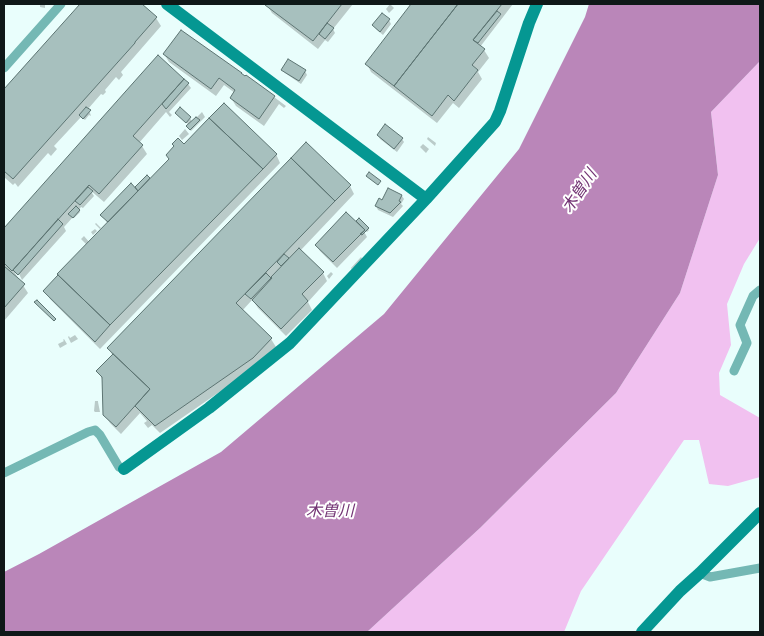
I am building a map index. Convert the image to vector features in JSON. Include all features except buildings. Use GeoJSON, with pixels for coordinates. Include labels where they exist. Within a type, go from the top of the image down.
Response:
{"type":"FeatureCollection","features":[{"type":"Feature","properties":{"kind":"street"},"geometry":{"type":"LineString","coordinates":[[4,68],[61,4]]}},
{"type":"Feature","properties":{"kind":"street"},"geometry":{"type":"LineString","coordinates":[[167,4],[426,200]]}},
{"type":"Feature","properties":{"kind":"street"},"geometry":{"type":"LineString","coordinates":[[4,473],[95,430],[119,467],[124,469],[209,408],[290,343],[426,200],[495,122],[537,4]]}},
{"type":"Feature","properties":{"kind":"street"},"geometry":{"type":"LineString","coordinates":[[734,371],[747,343],[740,325],[753,296],[760,290]]}},
{"type":"Feature","properties":{"kind":"street"},"geometry":{"type":"LineString","coordinates":[[642,632],[680,591],[760,513]]}},
{"type":"Feature","properties":{"kind":"street"},"geometry":{"type":"LineString","coordinates":[[700,573],[710,577],[760,568]]}},
{"type":"Feature","properties":{"kind":"shaded area"},"geometry":{"type":"Polygon","coordinates":[[[760,61],[760,238],[744,264],[727,304],[731,345],[719,373],[720,395],[760,418],[760,477],[728,486],[709,484],[699,440],[684,440],[581,591],[564,632],[367,632],[480,528],[616,393],[680,293],[718,175],[711,112],[760,61]]]}},
{"type":"Feature","properties":{"kind":"water","name":"木曽川"},"geometry":{"type":"Polygon","coordinates":[[[589,4],[760,4],[760,61],[711,112],[718,175],[680,293],[616,393],[480,528],[367,632],[4,632],[4,572],[221,452],[384,314],[519,149],[585,17],[589,4]]]}}]}
